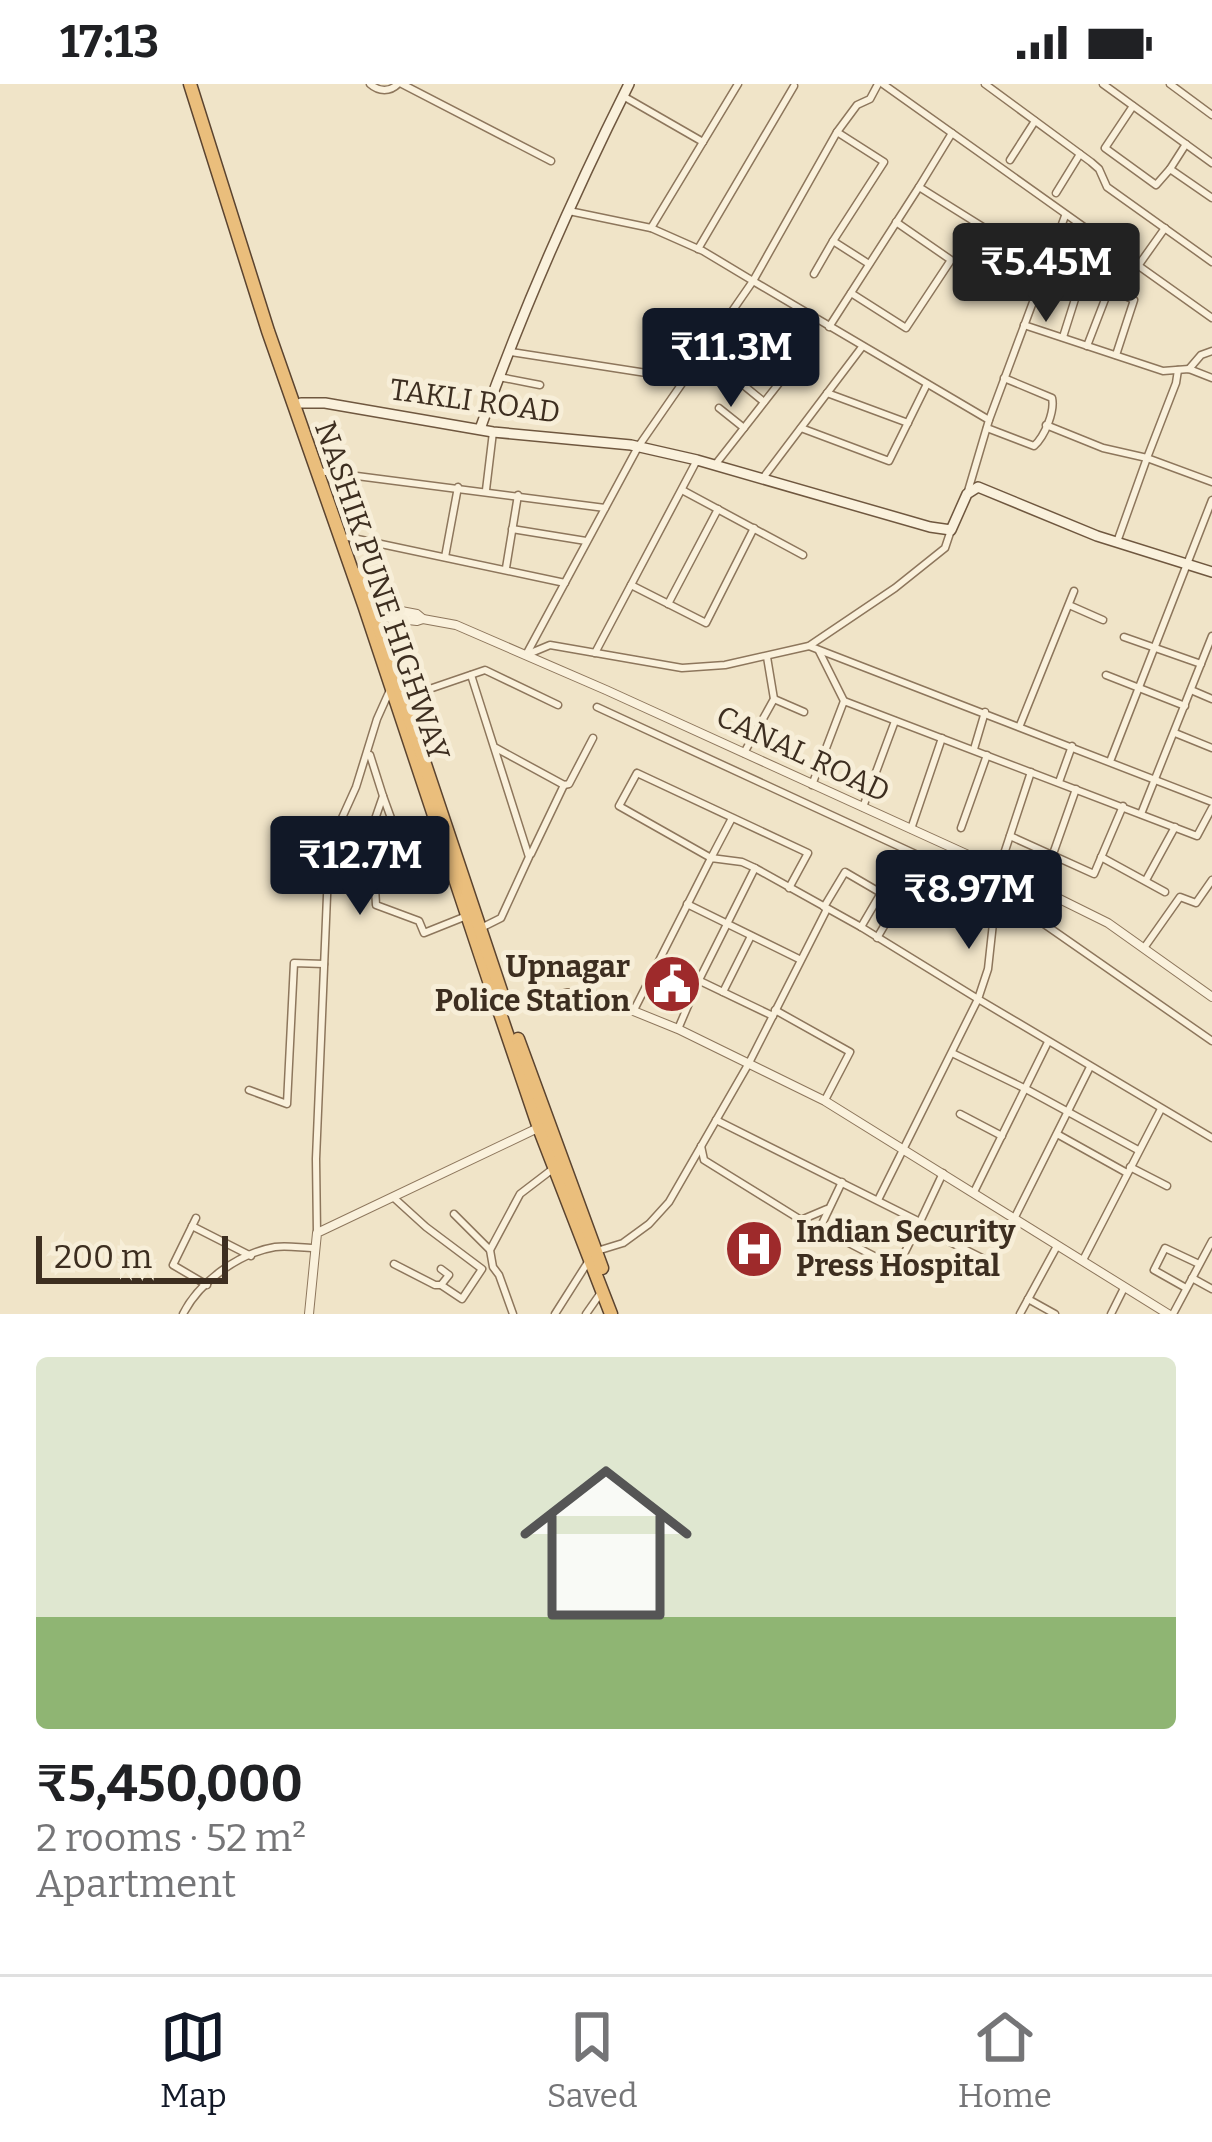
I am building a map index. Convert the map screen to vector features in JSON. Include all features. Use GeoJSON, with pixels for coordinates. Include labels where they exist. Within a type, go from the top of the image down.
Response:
{"type":"FeatureCollection","features":[{"type":"Feature","properties":{"kind":"highway","name":"NASHIK PUNE HIGHWAY"},"geometry":{"type":"LineString","coordinates":[[195,84],[321,471],[388,650],[397,694],[506,1006],[554,1168],[615,1314]]}},
{"type":"Feature","properties":{"kind":"highway","name":"NASHIK PUNE HIGHWAY"},"geometry":{"type":"LineString","coordinates":[[195,84],[229,211],[370,611],[467,916],[615,1314]]}},
{"type":"Feature","properties":{"kind":"main road"},"geometry":{"type":"LineString","coordinates":[[480,429],[569,211],[629,84]]}},
{"type":"Feature","properties":{"kind":"main road","name":"TAKLI ROAD"},"geometry":{"type":"LineString","coordinates":[[301,403],[494,432],[638,447],[951,530]]}},
{"type":"Feature","properties":{"kind":"main road"},"geometry":{"type":"LineString","coordinates":[[951,530],[967,494],[978,487],[1117,542],[1212,572]]}},
{"type":"Feature","properties":{"kind":"street"},"geometry":{"type":"LineString","coordinates":[[370,84],[381,90],[400,84],[551,160]]}},
{"type":"Feature","properties":{"kind":"street"},"geometry":{"type":"LineString","coordinates":[[651,228],[738,84]]}},
{"type":"Feature","properties":{"kind":"street"},"geometry":{"type":"LineString","coordinates":[[526,656],[638,447],[753,281],[837,132],[856,105],[870,99],[881,84],[1212,318]]}},
{"type":"Feature","properties":{"kind":"street"},"geometry":{"type":"LineString","coordinates":[[985,84],[1100,169],[1107,187],[1212,262]]}},
{"type":"Feature","properties":{"kind":"street"},"geometry":{"type":"LineString","coordinates":[[1103,84],[1212,163]]}},
{"type":"Feature","properties":{"kind":"street"},"geometry":{"type":"LineString","coordinates":[[1170,84],[1212,116]]}},
{"type":"Feature","properties":{"kind":"street"},"geometry":{"type":"LineString","coordinates":[[698,249],[794,86]]}},
{"type":"Feature","properties":{"kind":"street"},"geometry":{"type":"LineString","coordinates":[[623,96],[703,142]]}},
{"type":"Feature","properties":{"kind":"street"},"geometry":{"type":"LineString","coordinates":[[1093,164],[1133,106]]}},
{"type":"Feature","properties":{"kind":"street"},"geometry":{"type":"LineString","coordinates":[[1010,160],[1035,121]]}},
{"type":"Feature","properties":{"kind":"street"},"geometry":{"type":"LineString","coordinates":[[814,274],[884,162],[837,132]]}},
{"type":"Feature","properties":{"kind":"street"},"geometry":{"type":"LineString","coordinates":[[829,327],[952,133]]}},
{"type":"Feature","properties":{"kind":"street"},"geometry":{"type":"LineString","coordinates":[[1105,148],[1156,185],[1186,145]]}},
{"type":"Feature","properties":{"kind":"street"},"geometry":{"type":"LineString","coordinates":[[1056,193],[1080,154]]}},
{"type":"Feature","properties":{"kind":"street"},"geometry":{"type":"LineString","coordinates":[[1169,169],[1212,198]]}},
{"type":"Feature","properties":{"kind":"street"},"geometry":{"type":"LineString","coordinates":[[919,187],[991,232],[1134,300],[1116,356]]}},
{"type":"Feature","properties":{"kind":"street"},"geometry":{"type":"LineString","coordinates":[[569,211],[651,228],[698,249],[988,424],[1034,446],[1054,401],[1004,378]]}},
{"type":"Feature","properties":{"kind":"street"},"geometry":{"type":"LineString","coordinates":[[967,494],[1004,378],[1066,215]]}},
{"type":"Feature","properties":{"kind":"street"},"geometry":{"type":"LineString","coordinates":[[851,293],[906,328],[951,260],[896,223]]}},
{"type":"Feature","properties":{"kind":"street"},"geometry":{"type":"LineString","coordinates":[[1138,266],[1166,229]]}},
{"type":"Feature","properties":{"kind":"street"},"geometry":{"type":"LineString","coordinates":[[833,241],[869,264]]}},
{"type":"Feature","properties":{"kind":"street"},"geometry":{"type":"LineString","coordinates":[[1063,338],[1082,277]]}},
{"type":"Feature","properties":{"kind":"street"},"geometry":{"type":"LineString","coordinates":[[1088,346],[1108,289]]}},
{"type":"Feature","properties":{"kind":"street"},"geometry":{"type":"LineString","coordinates":[[1024,325],[1163,371],[1189,369],[1212,378]]}},
{"type":"Feature","properties":{"kind":"street"},"geometry":{"type":"LineString","coordinates":[[763,478],[862,346]]}},
{"type":"Feature","properties":{"kind":"street"},"geometry":{"type":"LineString","coordinates":[[1189,369],[1201,355],[1212,351]]}},
{"type":"Feature","properties":{"kind":"street"},"geometry":{"type":"LineString","coordinates":[[509,352],[685,379]]}},
{"type":"Feature","properties":{"kind":"street"},"geometry":{"type":"LineString","coordinates":[[715,465],[787,373],[761,353]]}},
{"type":"Feature","properties":{"kind":"street"},"geometry":{"type":"LineString","coordinates":[[1117,542],[1178,370]]}},
{"type":"Feature","properties":{"kind":"street"},"geometry":{"type":"LineString","coordinates":[[499,377],[540,385]]}},
{"type":"Feature","properties":{"kind":"street"},"geometry":{"type":"LineString","coordinates":[[742,384],[764,402]]}},
{"type":"Feature","properties":{"kind":"street"},"geometry":{"type":"LineString","coordinates":[[801,428],[889,461],[927,384]]}},
{"type":"Feature","properties":{"kind":"street"},"geometry":{"type":"LineString","coordinates":[[827,393],[908,423]]}},
{"type":"Feature","properties":{"kind":"street"},"geometry":{"type":"LineString","coordinates":[[719,408],[744,428]]}},
{"type":"Feature","properties":{"kind":"street"},"geometry":{"type":"LineString","coordinates":[[1046,425],[1212,482]]}},
{"type":"Feature","properties":{"kind":"street"},"geometry":{"type":"LineString","coordinates":[[486,490],[494,432]]}},
{"type":"Feature","properties":{"kind":"street"},"geometry":{"type":"LineString","coordinates":[[596,652],[697,460]]}},
{"type":"Feature","properties":{"kind":"street"},"geometry":{"type":"LineString","coordinates":[[321,471],[605,508]]}},
{"type":"Feature","properties":{"kind":"street"},"geometry":{"type":"LineString","coordinates":[[445,557],[458,487]]}},
{"type":"Feature","properties":{"kind":"street"},"geometry":{"type":"LineString","coordinates":[[682,490],[803,555]]}},
{"type":"Feature","properties":{"kind":"street"},"geometry":{"type":"LineString","coordinates":[[506,570],[518,495]]}},
{"type":"Feature","properties":{"kind":"street"},"geometry":{"type":"LineString","coordinates":[[1110,760],[1212,500]]}},
{"type":"Feature","properties":{"kind":"street"},"geometry":{"type":"LineString","coordinates":[[668,604],[718,509]]}},
{"type":"Feature","properties":{"kind":"street"},"geometry":{"type":"LineString","coordinates":[[631,585],[706,623],[754,528]]}},
{"type":"Feature","properties":{"kind":"street"},"geometry":{"type":"LineString","coordinates":[[512,529],[587,541]]}},
{"type":"Feature","properties":{"kind":"street"},"geometry":{"type":"LineString","coordinates":[[526,656],[550,645],[682,668],[725,665],[813,647],[945,548],[951,530]]}},
{"type":"Feature","properties":{"kind":"street"},"geometry":{"type":"LineString","coordinates":[[348,537],[565,583]]}},
{"type":"Feature","properties":{"kind":"street"},"geometry":{"type":"LineString","coordinates":[[1020,725],[1074,591]]}},
{"type":"Feature","properties":{"kind":"street"},"geometry":{"type":"LineString","coordinates":[[1069,605],[1103,620]]}},
{"type":"Feature","properties":{"kind":"street","name":"CANAL ROAD"},"geometry":{"type":"LineString","coordinates":[[370,611],[417,614],[423,619]]}},
{"type":"Feature","properties":{"kind":"street","name":"CANAL ROAD"},"geometry":{"type":"LineString","coordinates":[[370,611],[456,625],[911,829],[1108,923],[1212,997]]}},
{"type":"Feature","properties":{"kind":"street"},"geometry":{"type":"LineString","coordinates":[[388,650],[406,620]]}},
{"type":"Feature","properties":{"kind":"street"},"geometry":{"type":"LineString","coordinates":[[1124,637],[1201,664]]}},
{"type":"Feature","properties":{"kind":"street"},"geometry":{"type":"LineString","coordinates":[[1142,814],[1211,642]]}},
{"type":"Feature","properties":{"kind":"street"},"geometry":{"type":"LineString","coordinates":[[813,647],[1110,760],[1212,805],[1197,836],[844,701],[813,647]]}},
{"type":"Feature","properties":{"kind":"street"},"geometry":{"type":"LineString","coordinates":[[744,753],[775,699],[767,656]]}},
{"type":"Feature","properties":{"kind":"street"},"geometry":{"type":"LineString","coordinates":[[309,1314],[317,1233],[328,872],[332,840],[377,719],[397,694],[485,670],[558,705]]}},
{"type":"Feature","properties":{"kind":"street"},"geometry":{"type":"LineString","coordinates":[[471,675],[529,857]]}},
{"type":"Feature","properties":{"kind":"street"},"geometry":{"type":"LineString","coordinates":[[1106,675],[1185,706]]}},
{"type":"Feature","properties":{"kind":"street"},"geometry":{"type":"LineString","coordinates":[[1191,690],[1212,699]]}},
{"type":"Feature","properties":{"kind":"street"},"geometry":{"type":"LineString","coordinates":[[775,699],[804,712]]}},
{"type":"Feature","properties":{"kind":"street"},"geometry":{"type":"LineString","coordinates":[[812,784],[844,701]]}},
{"type":"Feature","properties":{"kind":"street"},"geometry":{"type":"LineString","coordinates":[[597,707],[997,894],[1212,1041]]}},
{"type":"Feature","properties":{"kind":"street"},"geometry":{"type":"LineString","coordinates":[[974,750],[985,712]]}},
{"type":"Feature","properties":{"kind":"street"},"geometry":{"type":"LineString","coordinates":[[862,807],[896,721]]}},
{"type":"Feature","properties":{"kind":"street"},"geometry":{"type":"LineString","coordinates":[[1175,733],[1212,748]]}},
{"type":"Feature","properties":{"kind":"street"},"geometry":{"type":"LineString","coordinates":[[480,928],[501,918],[564,785],[569,784],[593,738]]}},
{"type":"Feature","properties":{"kind":"street"},"geometry":{"type":"LineString","coordinates":[[911,829],[942,738]]}},
{"type":"Feature","properties":{"kind":"street"},"geometry":{"type":"LineString","coordinates":[[1059,782],[1072,746]]}},
{"type":"Feature","properties":{"kind":"street"},"geometry":{"type":"LineString","coordinates":[[494,747],[564,785]]}},
{"type":"Feature","properties":{"kind":"street"},"geometry":{"type":"LineString","coordinates":[[332,840],[406,866],[409,862],[368,752]]}},
{"type":"Feature","properties":{"kind":"street"},"geometry":{"type":"LineString","coordinates":[[961,827],[987,755]]}},
{"type":"Feature","properties":{"kind":"street"},"geometry":{"type":"LineString","coordinates":[[878,1200],[978,999],[988,969],[998,869],[1030,772]]}},
{"type":"Feature","properties":{"kind":"street"},"geometry":{"type":"LineString","coordinates":[[789,887],[808,853],[638,773],[619,806],[711,858],[742,862],[861,927],[1212,1138]]}},
{"type":"Feature","properties":{"kind":"street"},"geometry":{"type":"LineString","coordinates":[[1052,855],[1076,789]]}},
{"type":"Feature","properties":{"kind":"street"},"geometry":{"type":"LineString","coordinates":[[364,851],[383,796]]}},
{"type":"Feature","properties":{"kind":"street"},"geometry":{"type":"LineString","coordinates":[[1010,836],[1094,874],[1123,806]]}},
{"type":"Feature","properties":{"kind":"street"},"geometry":{"type":"LineString","coordinates":[[634,1010],[732,818]]}},
{"type":"Feature","properties":{"kind":"street"},"geometry":{"type":"LineString","coordinates":[[1146,880],[1175,827]]}},
{"type":"Feature","properties":{"kind":"street"},"geometry":{"type":"LineString","coordinates":[[1101,857],[1165,892]]}},
{"type":"Feature","properties":{"kind":"street"},"geometry":{"type":"LineString","coordinates":[[678,1029],[754,868]]}},
{"type":"Feature","properties":{"kind":"street"},"geometry":{"type":"LineString","coordinates":[[328,872],[376,887],[376,905],[419,921],[424,933],[467,916]]}},
{"type":"Feature","properties":{"kind":"street"},"geometry":{"type":"LineString","coordinates":[[555,1314],[593,1255],[623,1244],[669,1202],[749,1063],[845,872],[881,893],[861,927]]}},
{"type":"Feature","properties":{"kind":"street"},"geometry":{"type":"LineString","coordinates":[[1144,948],[1180,897],[1196,903],[1212,880]]}},
{"type":"Feature","properties":{"kind":"street"},"geometry":{"type":"LineString","coordinates":[[877,938],[903,894]]}},
{"type":"Feature","properties":{"kind":"street"},"geometry":{"type":"LineString","coordinates":[[687,904],[799,959]]}},
{"type":"Feature","properties":{"kind":"street"},"geometry":{"type":"LineString","coordinates":[[724,992],[751,936]]}},
{"type":"Feature","properties":{"kind":"street"},"geometry":{"type":"LineString","coordinates":[[249,1090],[287,1104],[294,963],[324,964]]}},
{"type":"Feature","properties":{"kind":"street"},"geometry":{"type":"LineString","coordinates":[[699,980],[850,1052],[825,1101]]}},
{"type":"Feature","properties":{"kind":"street"},"geometry":{"type":"LineString","coordinates":[[506,1006],[568,992],[594,995],[678,1029],[825,1101],[1164,1313],[1186,1288],[1211,1244]]}},
{"type":"Feature","properties":{"kind":"street"},"geometry":{"type":"LineString","coordinates":[[974,1192],[1048,1042]]}},
{"type":"Feature","properties":{"kind":"street"},"geometry":{"type":"LineString","coordinates":[[952,1053],[1138,1150]]}},
{"type":"Feature","properties":{"kind":"street"},"geometry":{"type":"LineString","coordinates":[[716,1120],[992,1263],[1090,1067]]}},
{"type":"Feature","properties":{"kind":"street"},"geometry":{"type":"LineString","coordinates":[[1082,1261],[1161,1109]]}},
{"type":"Feature","properties":{"kind":"street"},"geometry":{"type":"LineString","coordinates":[[960,1114],[1002,1136]]}},
{"type":"Feature","properties":{"kind":"street"},"geometry":{"type":"LineString","coordinates":[[317,1233],[544,1126]]}},
{"type":"Feature","properties":{"kind":"street"},"geometry":{"type":"LineString","coordinates":[[1057,1134],[1167,1186]]}},
{"type":"Feature","properties":{"kind":"street"},"geometry":{"type":"LineString","coordinates":[[700,1147],[704,1160],[800,1222],[830,1208]]}},
{"type":"Feature","properties":{"kind":"street"},"geometry":{"type":"LineString","coordinates":[[490,1250],[520,1194],[554,1168]]}},
{"type":"Feature","properties":{"kind":"street"},"geometry":{"type":"LineString","coordinates":[[842,1182],[820,1228],[897,1268],[944,1173]]}},
{"type":"Feature","properties":{"kind":"street"},"geometry":{"type":"LineString","coordinates":[[393,1197],[488,1274],[499,1275]]}},
{"type":"Feature","properties":{"kind":"street"},"geometry":{"type":"LineString","coordinates":[[454,1214],[490,1250],[513,1314]]}},
{"type":"Feature","properties":{"kind":"street"},"geometry":{"type":"LineString","coordinates":[[207,1285],[173,1265],[194,1222],[251,1256]]}},
{"type":"Feature","properties":{"kind":"street"},"geometry":{"type":"LineString","coordinates":[[1020,1314],[1057,1246]]}},
{"type":"Feature","properties":{"kind":"street"},"geometry":{"type":"LineString","coordinates":[[183,1314],[191,1298],[230,1265],[275,1247],[314,1248]]}},
{"type":"Feature","properties":{"kind":"street"},"geometry":{"type":"LineString","coordinates":[[1186,1288],[1154,1270],[1165,1248],[1199,1264]]}},
{"type":"Feature","properties":{"kind":"street"},"geometry":{"type":"LineString","coordinates":[[394,1264],[462,1299],[482,1269]]}},
{"type":"Feature","properties":{"kind":"street"},"geometry":{"type":"LineString","coordinates":[[441,1269],[449,1275],[441,1285]]}},
{"type":"Feature","properties":{"kind":"street"},"geometry":{"type":"LineString","coordinates":[[1192,1278],[1212,1289]]}},
{"type":"Feature","properties":{"kind":"street"},"geometry":{"type":"LineString","coordinates":[[1111,1314],[1124,1288]]}},
{"type":"Feature","properties":{"kind":"street"},"geometry":{"type":"LineString","coordinates":[[586,1314],[602,1291]]}},
{"type":"Feature","properties":{"kind":"street"},"geometry":{"type":"LineString","coordinates":[[1028,1299],[1054,1314]]}},
{"type":"Feature","properties":{"kind":"place","name":"Upnagar Police Station"},"geometry":{"type":"Point","coordinates":[672,984]}},
{"type":"Feature","properties":{"kind":"place","name":"Indian Security Press Hospital"},"geometry":{"type":"Point","coordinates":[754,1249]}}]}
